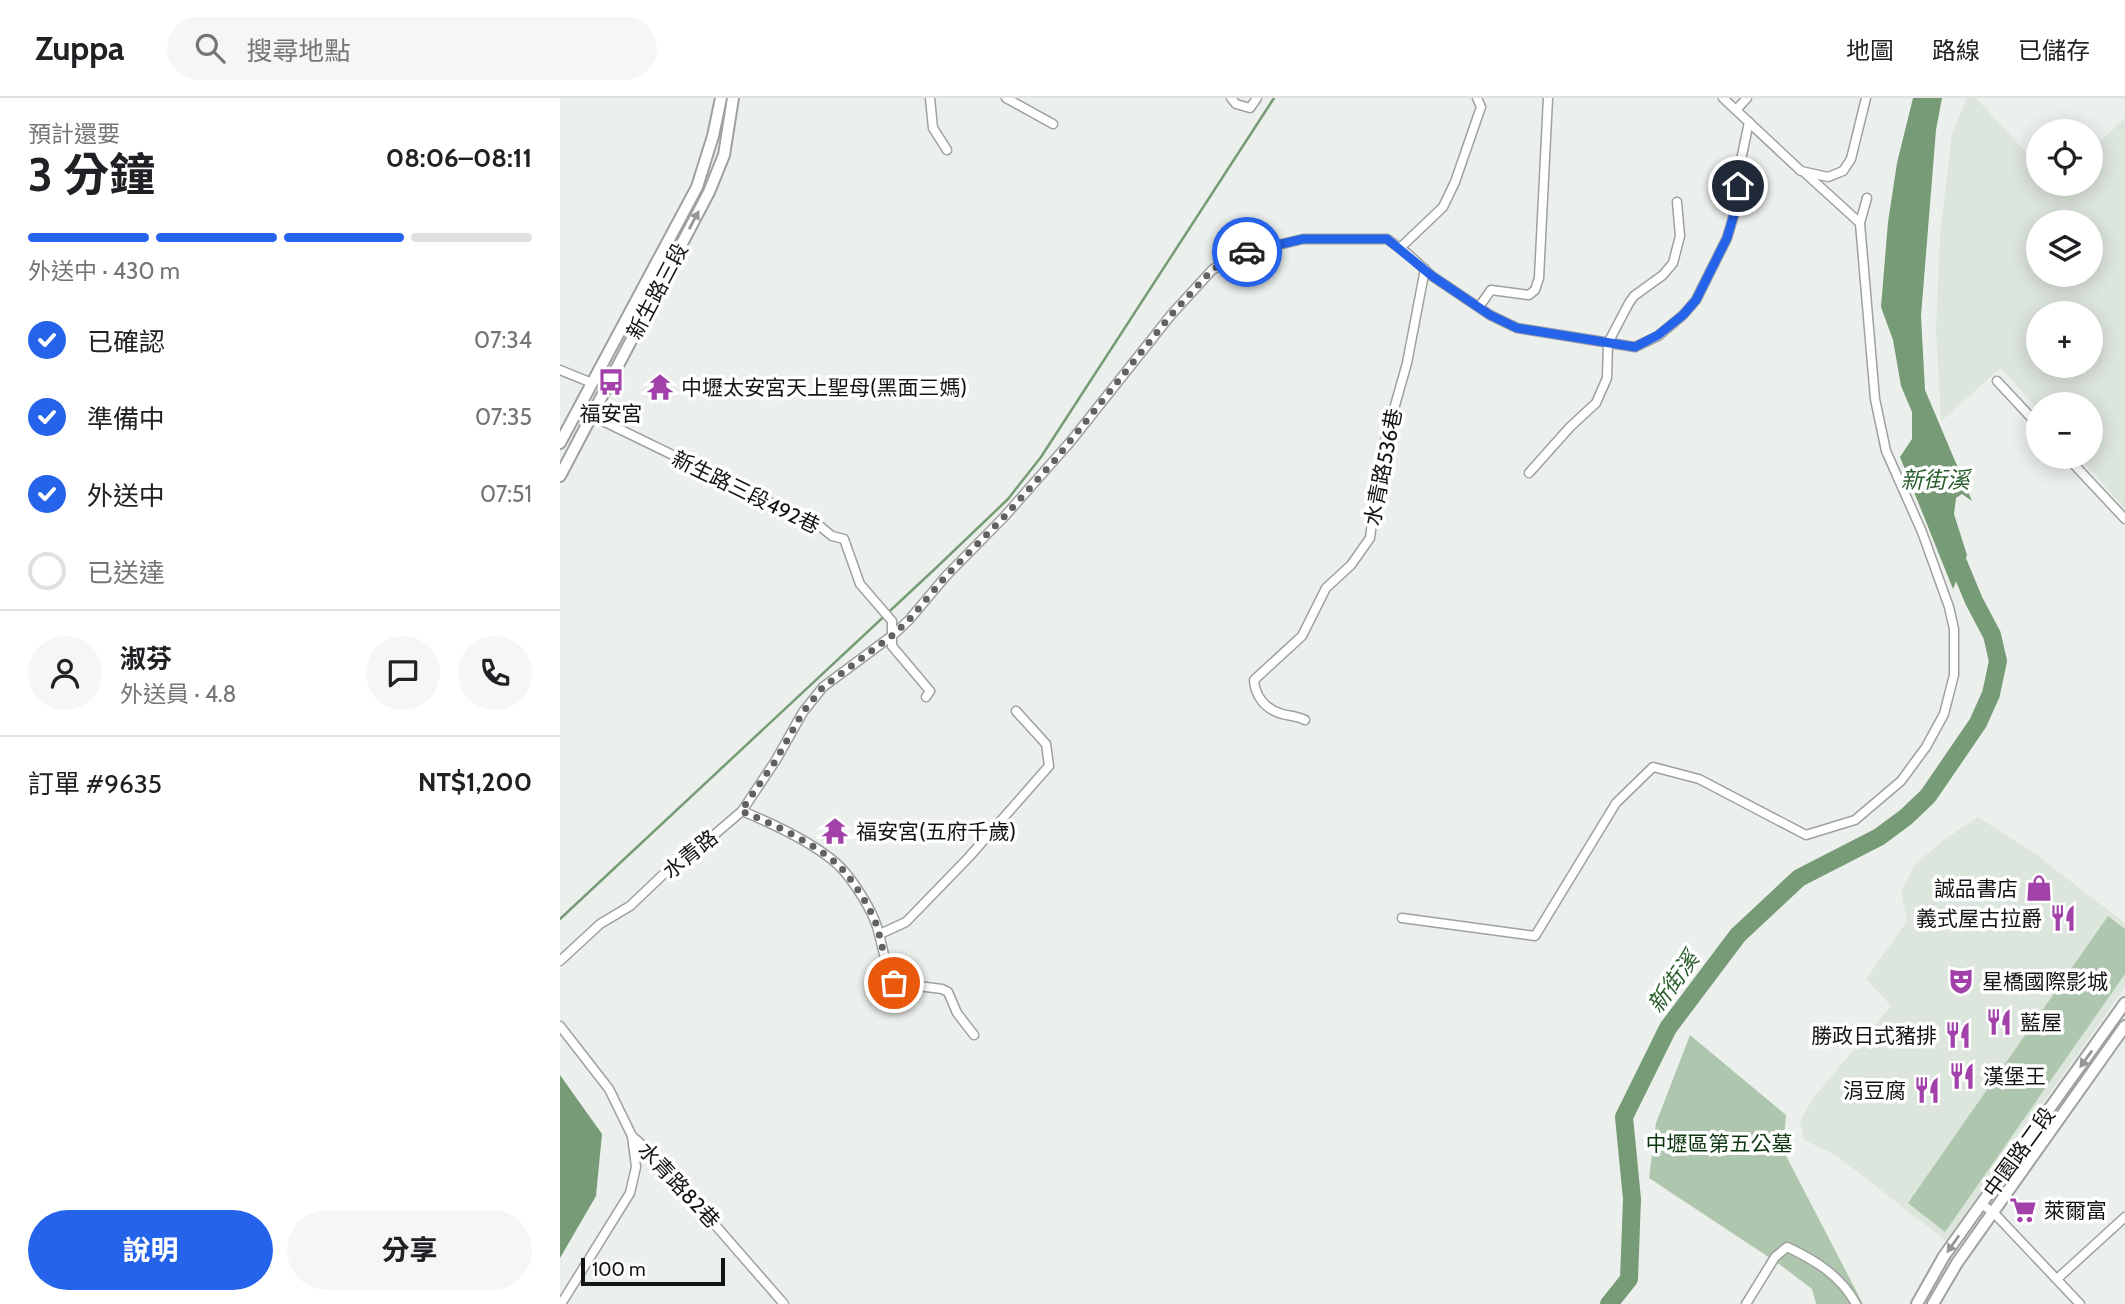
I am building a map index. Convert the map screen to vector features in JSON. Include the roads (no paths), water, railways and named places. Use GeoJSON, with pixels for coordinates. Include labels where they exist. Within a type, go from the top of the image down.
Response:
{"type":"FeatureCollection","features":[{"type":"Feature","properties":{"kind":"main road","name":"新生路三段"},"geometry":{"type":"LineString","coordinates":[[560,443],[697,187],[713,136],[721,98]]}},
{"type":"Feature","properties":{"kind":"main road","name":"新生路三段"},"geometry":{"type":"LineString","coordinates":[[560,476],[709,191],[724,155],[733,98]]}},
{"type":"Feature","properties":{"kind":"main road","name":"中園路二段"},"geometry":{"type":"LineString","coordinates":[[1917,1304],[1944,1256],[2125,1003]]}},
{"type":"Feature","properties":{"kind":"main road","name":"中園路二段"},"geometry":{"type":"LineString","coordinates":[[1933,1304],[1944,1282],[2125,1026]]}},
{"type":"Feature","properties":{"kind":"street"},"geometry":{"type":"LineString","coordinates":[[930,98],[933,128],[947,150]]}},
{"type":"Feature","properties":{"kind":"street"},"geometry":{"type":"LineString","coordinates":[[1006,98],[1053,124]]}},
{"type":"Feature","properties":{"kind":"street"},"geometry":{"type":"LineString","coordinates":[[1231,98],[1236,104],[1250,108],[1257,98]]}},
{"type":"Feature","properties":{"kind":"street"},"geometry":{"type":"LineString","coordinates":[[1399,248],[1443,207],[1455,182],[1481,107],[1477,98]]}},
{"type":"Feature","properties":{"kind":"street"},"geometry":{"type":"LineString","coordinates":[[1479,307],[1491,290],[1528,295],[1535,290],[1539,278],[1548,98]]}},
{"type":"Feature","properties":{"kind":"street"},"geometry":{"type":"LineString","coordinates":[[1723,98],[1860,223]]}},
{"type":"Feature","properties":{"kind":"street"},"geometry":{"type":"LineString","coordinates":[[1736,110],[1747,98]]}},
{"type":"Feature","properties":{"kind":"street"},"geometry":{"type":"LineString","coordinates":[[1803,171],[1828,177],[1843,171],[1850,159],[1866,98]]}},
{"type":"Feature","properties":{"kind":"street","name":"水青路"},"geometry":{"type":"LineString","coordinates":[[560,961],[600,924],[630,906],[669,869],[741,811],[776,760],[803,712],[823,687],[909,620],[946,576],[1013,508],[1071,441],[1171,315],[1212,270],[1236,256],[1303,239],[1387,239],[1479,307],[1517,328],[1635,347],[1658,335],[1683,315],[1696,300],[1727,238],[1735,211],[1749,122]]}},
{"type":"Feature","properties":{"kind":"street"},"geometry":{"type":"LineString","coordinates":[[1402,918],[1535,936],[1616,803],[1653,767],[1699,779],[1806,835],[1855,820],[1901,781],[1926,747],[1944,714],[1954,675],[1954,629],[1949,607],[1922,532],[1886,451],[1875,399],[1860,223],[1867,198]]}},
{"type":"Feature","properties":{"kind":"street"},"geometry":{"type":"LineString","coordinates":[[1529,473],[1570,427],[1597,403],[1607,378],[1608,343],[1634,296],[1663,275],[1673,263],[1680,236],[1677,202]]}},
{"type":"Feature","properties":{"kind":"street","name":"水青路536巷"},"geometry":{"type":"LineString","coordinates":[[1305,720],[1269,708],[1255,691],[1254,680],[1302,636],[1326,588],[1351,565],[1370,538],[1373,514],[1381,491],[1381,455],[1407,363],[1425,269]]}},
{"type":"Feature","properties":{"kind":"street"},"geometry":{"type":"LineString","coordinates":[[560,370],[592,383]]}},
{"type":"Feature","properties":{"kind":"street"},"geometry":{"type":"LineString","coordinates":[[1997,381],[2026,412]]}},
{"type":"Feature","properties":{"kind":"street","name":"新生路三段492巷"},"geometry":{"type":"LineString","coordinates":[[578,409],[821,527],[832,536],[844,539],[860,584],[892,621],[893,635]]}},
{"type":"Feature","properties":{"kind":"street"},"geometry":{"type":"LineString","coordinates":[[2078,469],[2125,519]]}},
{"type":"Feature","properties":{"kind":"street"},"geometry":{"type":"LineString","coordinates":[[893,635],[892,646],[930,691],[926,697]]}},
{"type":"Feature","properties":{"kind":"street"},"geometry":{"type":"LineString","coordinates":[[880,934],[906,922],[969,857],[1049,766],[1046,744],[1016,711]]}},
{"type":"Feature","properties":{"kind":"street"},"geometry":{"type":"LineString","coordinates":[[741,811],[805,843],[837,864],[870,909],[880,934],[886,969],[894,983],[948,992],[957,1013],[974,1035]]}},
{"type":"Feature","properties":{"kind":"street","name":"水青路82巷"},"geometry":{"type":"LineString","coordinates":[[560,1026],[609,1089],[632,1136],[665,1167],[784,1304]]}},
{"type":"Feature","properties":{"kind":"street"},"geometry":{"type":"LineString","coordinates":[[561,1304],[630,1193],[636,1167],[632,1136]]}},
{"type":"Feature","properties":{"kind":"street"},"geometry":{"type":"LineString","coordinates":[[1981,1204],[1993,1212],[2080,1304]]}},
{"type":"Feature","properties":{"kind":"street"},"geometry":{"type":"LineString","coordinates":[[2057,1279],[2125,1217]]}},
{"type":"Feature","properties":{"kind":"street"},"geometry":{"type":"LineString","coordinates":[[1746,1304],[1775,1257],[1787,1247],[1824,1267],[1841,1283],[1856,1304]]}},
{"type":"Feature","properties":{"kind":"water","name":"新街溪"},"geometry":{"type":"Polygon","coordinates":[[[1913,98],[1942,98],[1936,130],[1921,316],[1925,390],[1972,501],[1962,494],[1956,498],[1954,514],[1967,555],[1953,589],[1900,457],[1912,439],[1912,412],[1901,386],[1893,340],[1881,307],[1888,222],[1897,163],[1913,98]]]}},
{"type":"Feature","properties":{"kind":"water"},"geometry":{"type":"Polygon","coordinates":[[[560,1075],[602,1134],[596,1196],[560,1258],[560,1075]]]}},
{"type":"Feature","properties":{"kind":"waterway"},"geometry":{"type":"LineString","coordinates":[[560,919],[1008,499],[1041,457],[1274,98]]}},
{"type":"Feature","properties":{"kind":"waterway","name":"新街溪"},"geometry":{"type":"LineString","coordinates":[[1609,1304],[1629,1279],[1632,1199],[1624,1117],[1668,1028],[1738,935],[1799,878],[1879,837],[1906,817],[1928,796],[1978,723],[1991,694],[1998,661],[1992,635],[1974,601],[1952,548]]}},
{"type":"Feature","properties":{"kind":"place","name":"福安宮"},"geometry":{"type":"Point","coordinates":[611,382]}},
{"type":"Feature","properties":{"kind":"place","name":"中壢太安宮天上聖母(黑面三媽)"},"geometry":{"type":"Point","coordinates":[660,387]}},
{"type":"Feature","properties":{"kind":"place","name":"福安宮(五府千歲)"},"geometry":{"type":"Point","coordinates":[835,831]}},
{"type":"Feature","properties":{"kind":"place","name":"誠品書店"},"geometry":{"type":"Point","coordinates":[2039,888]}},
{"type":"Feature","properties":{"kind":"place","name":"義式屋古拉爵"},"geometry":{"type":"Point","coordinates":[2063,918]}},
{"type":"Feature","properties":{"kind":"place","name":"星橋國際影城"},"geometry":{"type":"Point","coordinates":[1961,981]}},
{"type":"Feature","properties":{"kind":"place","name":"藍屋"},"geometry":{"type":"Point","coordinates":[1999,1022]}},
{"type":"Feature","properties":{"kind":"place","name":"勝政日式豬排"},"geometry":{"type":"Point","coordinates":[1958,1035]}},
{"type":"Feature","properties":{"kind":"place","name":"漢堡王"},"geometry":{"type":"Point","coordinates":[1962,1076]}},
{"type":"Feature","properties":{"kind":"place","name":"涓豆腐"},"geometry":{"type":"Point","coordinates":[1927,1090]}},
{"type":"Feature","properties":{"kind":"place","name":"萊爾富"},"geometry":{"type":"Point","coordinates":[2023,1210]}},
{"type":"Feature","properties":{"kind":"park label","name":"中壢區第五公墓"},"geometry":{"type":"Point","coordinates":[1719,1143]}}]}
